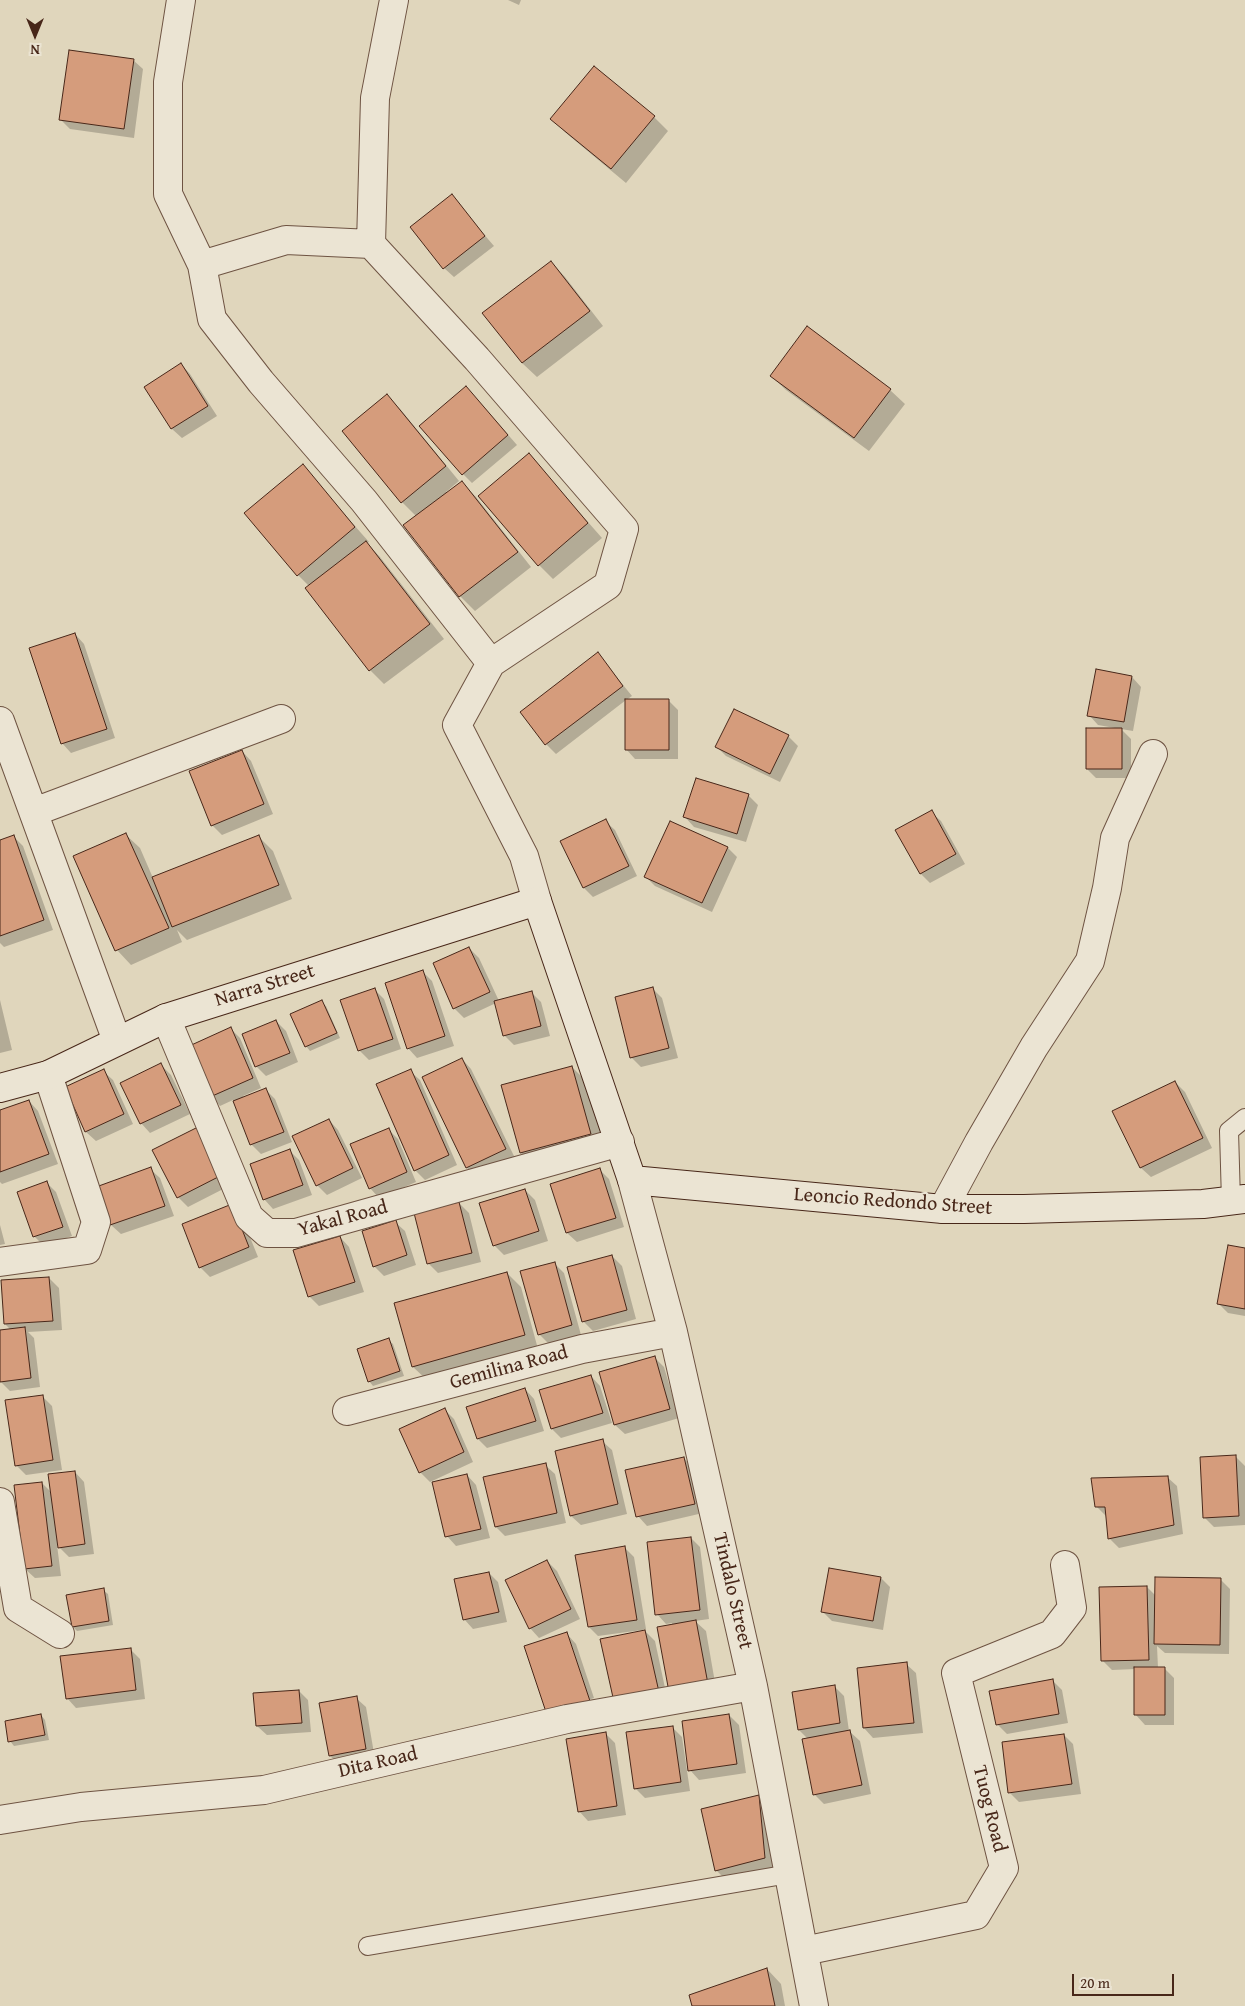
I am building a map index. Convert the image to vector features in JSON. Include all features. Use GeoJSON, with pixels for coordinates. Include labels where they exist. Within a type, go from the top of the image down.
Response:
{"type":"FeatureCollection","features":[{"type":"Feature","properties":{"kind":"street"},"geometry":{"type":"LineString","coordinates":[[181,0],[168,82],[168,194],[202,265],[212,319],[261,382],[364,501],[491,663],[608,585],[624,529],[477,360],[372,244],[375,98],[394,0]]}},
{"type":"Feature","properties":{"kind":"street"},"geometry":{"type":"LineString","coordinates":[[202,265],[286,240],[372,244]]}},
{"type":"Feature","properties":{"kind":"street","name":"Tindalo Street"},"geometry":{"type":"LineString","coordinates":[[491,663],[457,725],[524,856],[537,901],[632,1180],[673,1332],[754,1686],[814,2006]]}},
{"type":"Feature","properties":{"kind":"street"},"geometry":{"type":"LineString","coordinates":[[34,812],[281,718]]}},
{"type":"Feature","properties":{"kind":"street"},"geometry":{"type":"LineString","coordinates":[[0,721],[117,1041]]}},
{"type":"Feature","properties":{"kind":"street"},"geometry":{"type":"LineString","coordinates":[[943,1209],[1034,1046],[1090,961],[1108,888],[1115,838],[1153,754]]}},
{"type":"Feature","properties":{"kind":"street","name":"Narra Street"},"geometry":{"type":"LineString","coordinates":[[0,1088],[48,1075],[166,1018],[537,901]]}},
{"type":"Feature","properties":{"kind":"street","name":"Yakal Road"},"geometry":{"type":"LineString","coordinates":[[166,1018],[249,1217],[267,1233],[296,1233],[620,1142]]}},
{"type":"Feature","properties":{"kind":"street"},"geometry":{"type":"LineString","coordinates":[[0,1262],[88,1250],[96,1222],[48,1075]]}},
{"type":"Feature","properties":{"kind":"street","name":"Leoncio Redondo Street"},"geometry":{"type":"LineString","coordinates":[[632,1180],[943,1209],[1183,1205],[1238,1200]]}},
{"type":"Feature","properties":{"kind":"street","name":"Gemilina Road"},"geometry":{"type":"LineString","coordinates":[[347,1411],[582,1349],[673,1332]]}},
{"type":"Feature","properties":{"kind":"street"},"geometry":{"type":"LineString","coordinates":[[0,1502],[9,1609],[60,1634]]}},
{"type":"Feature","properties":{"kind":"street","name":"Tuog Road"},"geometry":{"type":"LineString","coordinates":[[804,1951],[976,1915],[1004,1868],[956,1673],[1052,1634],[1072,1608],[1065,1565]]}},
{"type":"Feature","properties":{"kind":"street","name":"Dita Road"},"geometry":{"type":"LineString","coordinates":[[0,1820],[81,1808],[264,1790],[567,1719],[754,1686]]}},
{"type":"Feature","properties":{"kind":"lane"},"geometry":{"type":"LineString","coordinates":[[1238,1200],[1229,1131],[1245,1118]]}},
{"type":"Feature","properties":{"kind":"lane"},"geometry":{"type":"LineString","coordinates":[[368,1946],[789,1874]]}},
{"type":"Feature","properties":{"kind":"building"},"geometry":{"type":"Polygon","coordinates":[[[69,50],[134,59],[124,129],[59,120],[69,50]]]}},
{"type":"Feature","properties":{"kind":"building"},"geometry":{"type":"Polygon","coordinates":[[[594,66],[655,116],[611,169],[550,119],[594,66]]]}},
{"type":"Feature","properties":{"kind":"building"},"geometry":{"type":"Polygon","coordinates":[[[452,194],[485,236],[443,269],[410,227],[452,194]]]}},
{"type":"Feature","properties":{"kind":"building"},"geometry":{"type":"Polygon","coordinates":[[[551,261],[590,311],[522,363],[482,313],[551,261]]]}},
{"type":"Feature","properties":{"kind":"building"},"geometry":{"type":"Polygon","coordinates":[[[807,326],[891,389],[854,438],[770,376],[807,326]]]}},
{"type":"Feature","properties":{"kind":"building"},"geometry":{"type":"Polygon","coordinates":[[[181,363],[208,406],[171,429],[144,387],[181,363]]]}},
{"type":"Feature","properties":{"kind":"building"},"geometry":{"type":"Polygon","coordinates":[[[466,386],[508,435],[462,475],[419,426],[466,386]]]}},
{"type":"Feature","properties":{"kind":"building"},"geometry":{"type":"Polygon","coordinates":[[[387,394],[446,466],[401,503],[342,431],[387,394]]]}},
{"type":"Feature","properties":{"kind":"building"},"geometry":{"type":"Polygon","coordinates":[[[529,453],[588,523],[538,566],[478,496],[529,453]]]}},
{"type":"Feature","properties":{"kind":"building"},"geometry":{"type":"Polygon","coordinates":[[[303,464],[355,527],[297,576],[244,513],[303,464]]]}},
{"type":"Feature","properties":{"kind":"building"},"geometry":{"type":"Polygon","coordinates":[[[462,481],[518,552],[459,597],[403,525],[462,481]]]}},
{"type":"Feature","properties":{"kind":"building"},"geometry":{"type":"Polygon","coordinates":[[[366,541],[430,624],[369,671],[305,588],[366,541]]]}},
{"type":"Feature","properties":{"kind":"building"},"geometry":{"type":"Polygon","coordinates":[[[75,633],[107,729],[61,744],[29,648],[75,633]]]}},
{"type":"Feature","properties":{"kind":"building"},"geometry":{"type":"Polygon","coordinates":[[[598,652],[623,686],[545,745],[520,712],[598,652]]]}},
{"type":"Feature","properties":{"kind":"building"},"geometry":{"type":"Polygon","coordinates":[[[1096,669],[1132,676],[1124,722],[1087,716],[1096,669]]]}},
{"type":"Feature","properties":{"kind":"building"},"geometry":{"type":"Polygon","coordinates":[[[625,699],[669,699],[669,750],[625,750],[625,699]]]}},
{"type":"Feature","properties":{"kind":"building"},"geometry":{"type":"Polygon","coordinates":[[[734,709],[789,735],[770,774],[715,747],[734,709]]]}},
{"type":"Feature","properties":{"kind":"building"},"geometry":{"type":"Polygon","coordinates":[[[1086,728],[1122,728],[1122,769],[1086,769],[1086,728]]]}},
{"type":"Feature","properties":{"kind":"building"},"geometry":{"type":"Polygon","coordinates":[[[242,750],[264,804],[211,826],[189,771],[242,750]]]}},
{"type":"Feature","properties":{"kind":"building"},"geometry":{"type":"Polygon","coordinates":[[[696,778],[749,794],[737,834],[683,817],[696,778]]]}},
{"type":"Feature","properties":{"kind":"building"},"geometry":{"type":"Polygon","coordinates":[[[932,810],[956,854],[920,874],[895,830],[932,810]]]}},
{"type":"Feature","properties":{"kind":"building"},"geometry":{"type":"Polygon","coordinates":[[[606,819],[629,866],[583,888],[560,841],[606,819]]]}},
{"type":"Feature","properties":{"kind":"building"},"geometry":{"type":"Polygon","coordinates":[[[670,821],[728,847],[702,903],[644,877],[670,821]]]}},
{"type":"Feature","properties":{"kind":"building"},"geometry":{"type":"Polygon","coordinates":[[[126,833],[169,928],[115,951],[73,856],[126,833]]]}},
{"type":"Feature","properties":{"kind":"building"},"geometry":{"type":"Polygon","coordinates":[[[14,835],[44,920],[0,936],[0,840],[14,835]]]}},
{"type":"Feature","properties":{"kind":"building"},"geometry":{"type":"Polygon","coordinates":[[[259,835],[279,885],[172,927],[152,877],[259,835]]]}},
{"type":"Feature","properties":{"kind":"building"},"geometry":{"type":"Polygon","coordinates":[[[469,947],[490,992],[453,1009],[433,963],[469,947]]]}},
{"type":"Feature","properties":{"kind":"building"},"geometry":{"type":"Polygon","coordinates":[[[423,970],[445,1036],[407,1049],[385,983],[423,970]]]}},
{"type":"Feature","properties":{"kind":"building"},"geometry":{"type":"Polygon","coordinates":[[[653,987],[669,1048],[630,1058],[615,997],[653,987]]]}},
{"type":"Feature","properties":{"kind":"building"},"geometry":{"type":"Polygon","coordinates":[[[375,988],[393,1039],[358,1051],[340,1000],[375,988]]]}},
{"type":"Feature","properties":{"kind":"building"},"geometry":{"type":"Polygon","coordinates":[[[532,991],[541,1026],[503,1036],[494,1001],[532,991]]]}},
{"type":"Feature","properties":{"kind":"building"},"geometry":{"type":"Polygon","coordinates":[[[322,1000],[337,1033],[305,1047],[290,1014],[322,1000]]]}},
{"type":"Feature","properties":{"kind":"building"},"geometry":{"type":"Polygon","coordinates":[[[276,1020],[290,1053],[255,1067],[242,1034],[276,1020]]]}},
{"type":"Feature","properties":{"kind":"building"},"geometry":{"type":"Polygon","coordinates":[[[231,1027],[253,1078],[210,1097],[187,1047],[231,1027]]]}},
{"type":"Feature","properties":{"kind":"building"},"geometry":{"type":"Polygon","coordinates":[[[462,1058],[506,1149],[466,1168],[422,1077],[462,1058]]]}},
{"type":"Feature","properties":{"kind":"building"},"geometry":{"type":"Polygon","coordinates":[[[161,1063],[181,1105],[140,1124],[120,1083],[161,1063]]]}},
{"type":"Feature","properties":{"kind":"building"},"geometry":{"type":"Polygon","coordinates":[[[572,1066],[591,1134],[520,1153],[501,1085],[572,1066]]]}},
{"type":"Feature","properties":{"kind":"building"},"geometry":{"type":"Polygon","coordinates":[[[104,1069],[124,1114],[85,1132],[65,1087],[104,1069]]]}},
{"type":"Feature","properties":{"kind":"building"},"geometry":{"type":"Polygon","coordinates":[[[411,1069],[449,1155],[414,1171],[376,1084],[411,1069]]]}},
{"type":"Feature","properties":{"kind":"building"},"geometry":{"type":"Polygon","coordinates":[[[1175,1081],[1203,1138],[1140,1168],[1112,1111],[1175,1081]]]}},
{"type":"Feature","properties":{"kind":"building"},"geometry":{"type":"Polygon","coordinates":[[[266,1088],[284,1132],[250,1145],[233,1101],[266,1088]]]}},
{"type":"Feature","properties":{"kind":"building"},"geometry":{"type":"Polygon","coordinates":[[[29,1100],[49,1154],[0,1172],[0,1110],[29,1100]]]}},
{"type":"Feature","properties":{"kind":"building"},"geometry":{"type":"Polygon","coordinates":[[[329,1119],[353,1168],[316,1186],[292,1136],[329,1119]]]}},
{"type":"Feature","properties":{"kind":"building"},"geometry":{"type":"Polygon","coordinates":[[[198,1127],[222,1175],[177,1198],[152,1150],[198,1127]]]}},
{"type":"Feature","properties":{"kind":"building"},"geometry":{"type":"Polygon","coordinates":[[[389,1128],[407,1172],[369,1189],[350,1144],[389,1128]]]}},
{"type":"Feature","properties":{"kind":"building"},"geometry":{"type":"Polygon","coordinates":[[[290,1149],[303,1185],[263,1200],[250,1164],[290,1149]]]}},
{"type":"Feature","properties":{"kind":"building"},"geometry":{"type":"Polygon","coordinates":[[[151,1167],[165,1206],[110,1225],[96,1187],[151,1167]]]}},
{"type":"Feature","properties":{"kind":"building"},"geometry":{"type":"Polygon","coordinates":[[[600,1168],[616,1218],[566,1233],[550,1184],[600,1168]]]}},
{"type":"Feature","properties":{"kind":"building"},"geometry":{"type":"Polygon","coordinates":[[[47,1181],[63,1227],[33,1237],[17,1192],[47,1181]]]}},
{"type":"Feature","properties":{"kind":"building"},"geometry":{"type":"Polygon","coordinates":[[[525,1189],[539,1231],[493,1246],[479,1203],[525,1189]]]}},
{"type":"Feature","properties":{"kind":"building"},"geometry":{"type":"Polygon","coordinates":[[[459,1202],[472,1253],[427,1264],[414,1213],[459,1202]]]}},
{"type":"Feature","properties":{"kind":"building"},"geometry":{"type":"Polygon","coordinates":[[[232,1204],[249,1247],[199,1268],[182,1224],[232,1204]]]}},
{"type":"Feature","properties":{"kind":"building"},"geometry":{"type":"Polygon","coordinates":[[[396,1220],[407,1255],[373,1267],[362,1231],[396,1220]]]}},
{"type":"Feature","properties":{"kind":"building"},"geometry":{"type":"Polygon","coordinates":[[[340,1236],[355,1282],[308,1297],[293,1250],[340,1236]]]}},
{"type":"Feature","properties":{"kind":"building"},"geometry":{"type":"Polygon","coordinates":[[[1228,1245],[1245,1248],[1245,1309],[1217,1304],[1228,1245]]]}},
{"type":"Feature","properties":{"kind":"building"},"geometry":{"type":"Polygon","coordinates":[[[612,1255],[627,1310],[582,1322],[567,1267],[612,1255]]]}},
{"type":"Feature","properties":{"kind":"building"},"geometry":{"type":"Polygon","coordinates":[[[555,1262],[572,1325],[538,1335],[520,1271],[555,1262]]]}},
{"type":"Feature","properties":{"kind":"building"},"geometry":{"type":"Polygon","coordinates":[[[507,1272],[525,1335],[412,1367],[394,1303],[507,1272]]]}},
{"type":"Feature","properties":{"kind":"building"},"geometry":{"type":"Polygon","coordinates":[[[49,1277],[53,1321],[4,1324],[1,1280],[49,1277]]]}},
{"type":"Feature","properties":{"kind":"building"},"geometry":{"type":"Polygon","coordinates":[[[25,1327],[31,1378],[0,1382],[0,1330],[25,1327]]]}},
{"type":"Feature","properties":{"kind":"building"},"geometry":{"type":"Polygon","coordinates":[[[389,1338],[400,1371],[368,1382],[357,1349],[389,1338]]]}},
{"type":"Feature","properties":{"kind":"building"},"geometry":{"type":"Polygon","coordinates":[[[655,1356],[670,1409],[614,1425],[599,1372],[655,1356]]]}},
{"type":"Feature","properties":{"kind":"building"},"geometry":{"type":"Polygon","coordinates":[[[591,1375],[603,1413],[551,1429],[539,1390],[591,1375]]]}},
{"type":"Feature","properties":{"kind":"building"},"geometry":{"type":"Polygon","coordinates":[[[525,1388],[536,1421],[477,1439],[466,1407],[525,1388]]]}},
{"type":"Feature","properties":{"kind":"building"},"geometry":{"type":"Polygon","coordinates":[[[43,1395],[53,1460],[15,1466],[5,1400],[43,1395]]]}},
{"type":"Feature","properties":{"kind":"building"},"geometry":{"type":"Polygon","coordinates":[[[445,1408],[464,1452],[419,1473],[399,1429],[445,1408]]]}},
{"type":"Feature","properties":{"kind":"building"},"geometry":{"type":"Polygon","coordinates":[[[603,1439],[618,1504],[570,1516],[555,1451],[603,1439]]]}},
{"type":"Feature","properties":{"kind":"building"},"geometry":{"type":"Polygon","coordinates":[[[1236,1455],[1239,1516],[1203,1518],[1200,1457],[1236,1455]]]}},
{"type":"Feature","properties":{"kind":"building"},"geometry":{"type":"Polygon","coordinates":[[[684,1457],[695,1504],[636,1517],[625,1470],[684,1457]]]}},
{"type":"Feature","properties":{"kind":"building"},"geometry":{"type":"Polygon","coordinates":[[[546,1463],[557,1513],[495,1527],[483,1477],[546,1463]]]}},
{"type":"Feature","properties":{"kind":"building"},"geometry":{"type":"Polygon","coordinates":[[[75,1471],[85,1544],[58,1548],[48,1474],[75,1471]]]}},
{"type":"Feature","properties":{"kind":"building"},"geometry":{"type":"Polygon","coordinates":[[[467,1474],[481,1529],[445,1537],[432,1482],[467,1474]]]}},
{"type":"Feature","properties":{"kind":"building"},"geometry":{"type":"Polygon","coordinates":[[[1168,1476],[1174,1525],[1108,1539],[1105,1507],[1095,1507],[1091,1478],[1168,1476]]]}},
{"type":"Feature","properties":{"kind":"building"},"geometry":{"type":"Polygon","coordinates":[[[42,1482],[52,1566],[24,1569],[14,1485],[42,1482]]]}},
{"type":"Feature","properties":{"kind":"building"},"geometry":{"type":"Polygon","coordinates":[[[691,1537],[700,1610],[655,1615],[647,1542],[691,1537]]]}},
{"type":"Feature","properties":{"kind":"building"},"geometry":{"type":"Polygon","coordinates":[[[625,1546],[637,1620],[588,1627],[575,1555],[625,1546]]]}},
{"type":"Feature","properties":{"kind":"building"},"geometry":{"type":"Polygon","coordinates":[[[547,1560],[571,1609],[529,1629],[505,1580],[547,1560]]]}},
{"type":"Feature","properties":{"kind":"building"},"geometry":{"type":"Polygon","coordinates":[[[829,1568],[881,1577],[873,1621],[821,1612],[829,1568]]]}},
{"type":"Feature","properties":{"kind":"building"},"geometry":{"type":"Polygon","coordinates":[[[489,1572],[499,1612],[463,1620],[454,1579],[489,1572]]]}},
{"type":"Feature","properties":{"kind":"building"},"geometry":{"type":"Polygon","coordinates":[[[1155,1577],[1221,1578],[1220,1645],[1154,1644],[1155,1577]]]}},
{"type":"Feature","properties":{"kind":"building"},"geometry":{"type":"Polygon","coordinates":[[[1147,1586],[1149,1660],[1101,1661],[1099,1587],[1147,1586]]]}},
{"type":"Feature","properties":{"kind":"building"},"geometry":{"type":"Polygon","coordinates":[[[104,1588],[109,1621],[72,1627],[66,1595],[104,1588]]]}},
{"type":"Feature","properties":{"kind":"building"},"geometry":{"type":"Polygon","coordinates":[[[696,1620],[708,1684],[669,1692],[657,1627],[696,1620]]]}},
{"type":"Feature","properties":{"kind":"building"},"geometry":{"type":"Polygon","coordinates":[[[645,1630],[659,1692],[614,1702],[600,1639],[645,1630]]]}},
{"type":"Feature","properties":{"kind":"building"},"geometry":{"type":"Polygon","coordinates":[[[567,1632],[590,1701],[547,1715],[524,1646],[567,1632]]]}},
{"type":"Feature","properties":{"kind":"building"},"geometry":{"type":"Polygon","coordinates":[[[131,1648],[136,1690],[66,1699],[60,1656],[131,1648]]]}},
{"type":"Feature","properties":{"kind":"building"},"geometry":{"type":"Polygon","coordinates":[[[907,1662],[914,1723],[863,1728],[857,1668],[907,1662]]]}},
{"type":"Feature","properties":{"kind":"building"},"geometry":{"type":"Polygon","coordinates":[[[1134,1667],[1165,1667],[1165,1715],[1134,1715],[1134,1667]]]}},
{"type":"Feature","properties":{"kind":"building"},"geometry":{"type":"Polygon","coordinates":[[[1053,1679],[1059,1714],[996,1725],[989,1691],[1053,1679]]]}},
{"type":"Feature","properties":{"kind":"building"},"geometry":{"type":"Polygon","coordinates":[[[835,1685],[840,1723],[798,1730],[792,1692],[835,1685]]]}},
{"type":"Feature","properties":{"kind":"building"},"geometry":{"type":"Polygon","coordinates":[[[299,1690],[302,1723],[256,1726],[253,1693],[299,1690]]]}},
{"type":"Feature","properties":{"kind":"building"},"geometry":{"type":"Polygon","coordinates":[[[357,1696],[366,1749],[329,1756],[319,1703],[357,1696]]]}},
{"type":"Feature","properties":{"kind":"building"},"geometry":{"type":"Polygon","coordinates":[[[41,1714],[45,1735],[8,1742],[5,1721],[41,1714]]]}},
{"type":"Feature","properties":{"kind":"building"},"geometry":{"type":"Polygon","coordinates":[[[729,1714],[737,1764],[688,1771],[682,1721],[729,1714]]]}},
{"type":"Feature","properties":{"kind":"building"},"geometry":{"type":"Polygon","coordinates":[[[673,1726],[681,1782],[634,1789],[626,1732],[673,1726]]]}},
{"type":"Feature","properties":{"kind":"building"},"geometry":{"type":"Polygon","coordinates":[[[850,1730],[862,1785],[813,1795],[802,1739],[850,1730]]]}},
{"type":"Feature","properties":{"kind":"building"},"geometry":{"type":"Polygon","coordinates":[[[606,1732],[617,1806],[578,1812],[566,1739],[606,1732]]]}},
{"type":"Feature","properties":{"kind":"building"},"geometry":{"type":"Polygon","coordinates":[[[1064,1734],[1072,1784],[1008,1793],[1002,1742],[1064,1734]]]}},
{"type":"Feature","properties":{"kind":"building"},"geometry":{"type":"Polygon","coordinates":[[[759,1795],[765,1858],[715,1871],[701,1809],[759,1795]]]}},
{"type":"Feature","properties":{"kind":"building"},"geometry":{"type":"Polygon","coordinates":[[[767,1968],[775,2006],[692,2006],[689,1995],[767,1968]]]}}]}
